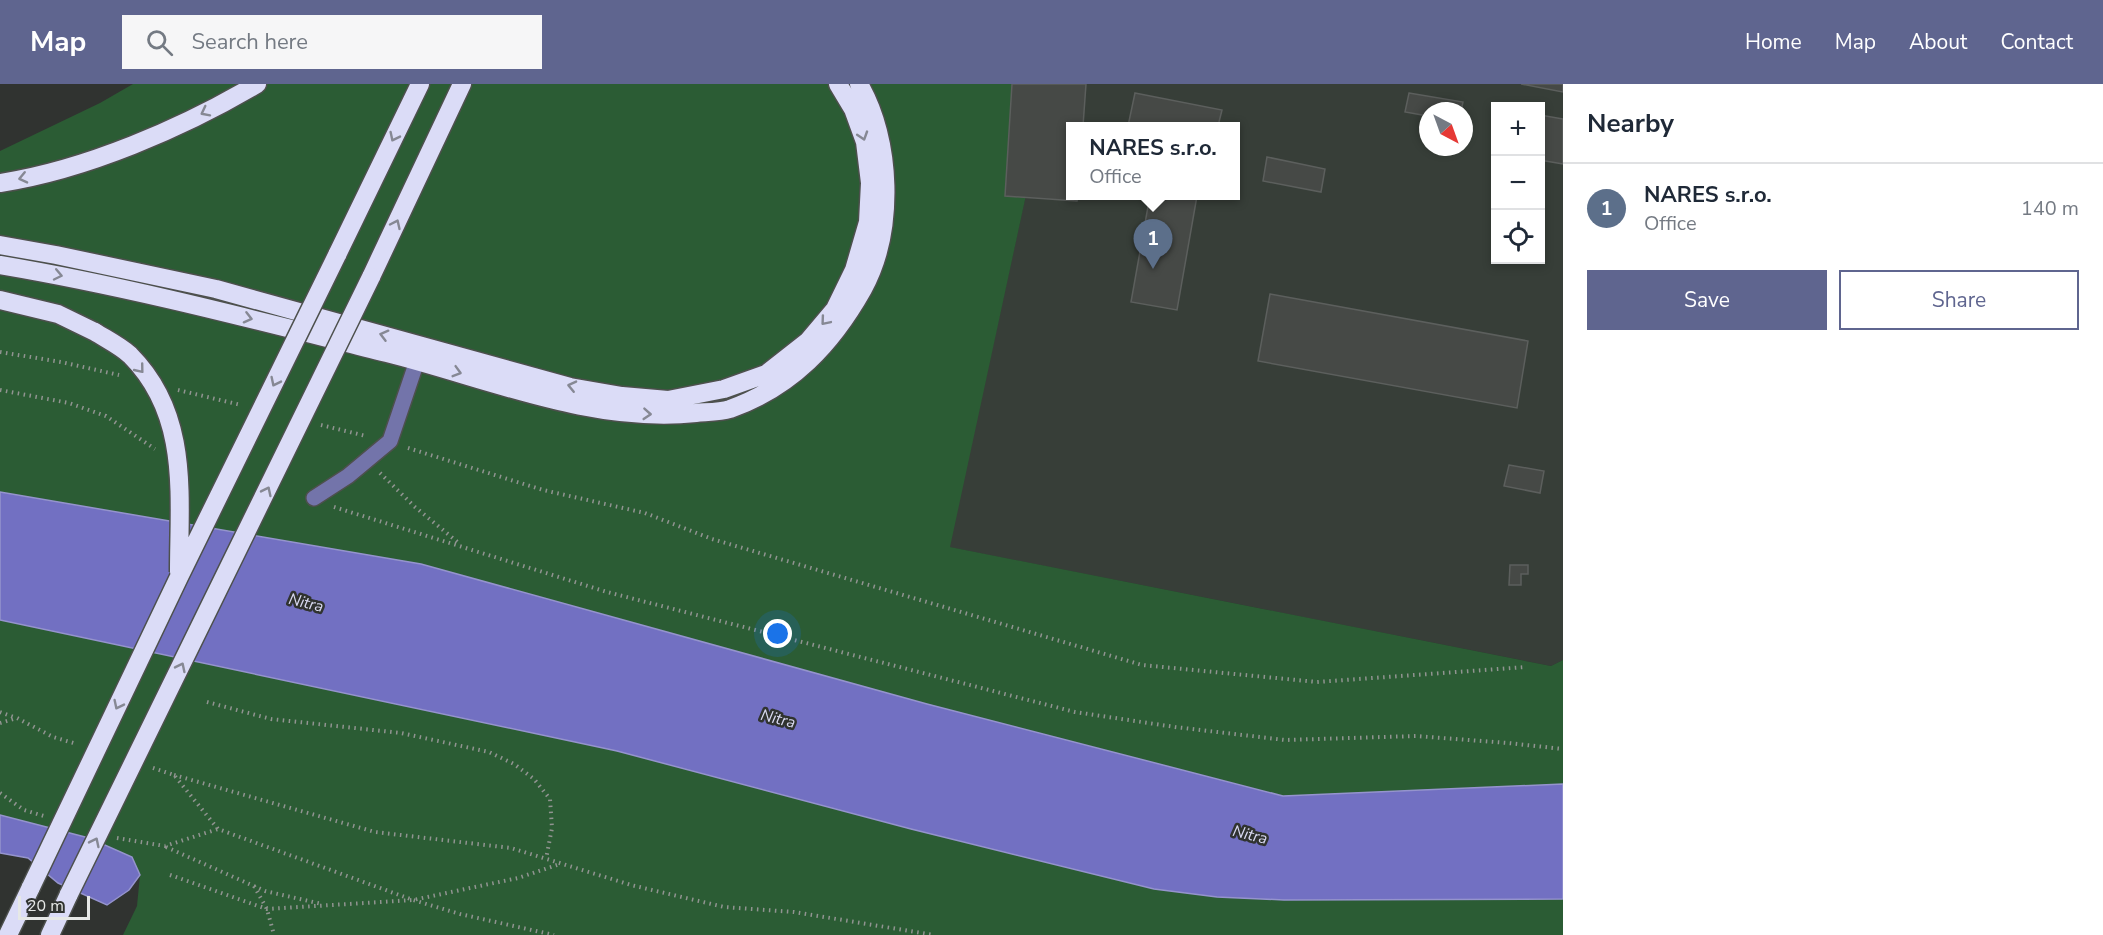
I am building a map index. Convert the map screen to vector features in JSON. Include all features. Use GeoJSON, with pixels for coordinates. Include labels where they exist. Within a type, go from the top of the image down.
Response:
{"type":"FeatureCollection","features":[{"type":"Feature","properties":{"kind":"highway"},"geometry":{"type":"LineString","coordinates":[[0,183],[70,167],[130,146],[186,122],[257,84]]}},
{"type":"Feature","properties":{"kind":"highway"},"geometry":{"type":"LineString","coordinates":[[8,935],[179,577],[420,84]]}},
{"type":"Feature","properties":{"kind":"highway"},"geometry":{"type":"LineString","coordinates":[[50,935],[462,84]]}},
{"type":"Feature","properties":{"kind":"highway"},"geometry":{"type":"LineString","coordinates":[[451,106],[474,84]]}},
{"type":"Feature","properties":{"kind":"highway"},"geometry":{"type":"LineString","coordinates":[[0,245],[216,289],[570,387],[622,396],[668,400],[713,392],[766,374],[808,341],[835,309],[854,270],[868,222],[870,183],[866,142],[853,109],[838,84]]}},
{"type":"Feature","properties":{"kind":"highway"},"geometry":{"type":"LineString","coordinates":[[0,265],[53,273],[209,308],[417,361],[566,403],[616,412],[670,416],[728,410],[777,387],[817,354],[847,317],[871,275],[883,227],[886,185],[881,139],[869,100],[859,84]]}},
{"type":"Feature","properties":{"kind":"highway"},"geometry":{"type":"LineString","coordinates":[[0,300],[58,314],[96,332],[129,355],[153,384],[168,414],[178,452],[179,577]]}},
{"type":"Feature","properties":{"kind":"lane"},"geometry":{"type":"LineString","coordinates":[[314,498],[369,461],[390,441],[417,361]]}},
{"type":"Feature","properties":{"kind":"path"},"geometry":{"type":"LineString","coordinates":[[0,352],[61,362],[130,378]]}},
{"type":"Feature","properties":{"kind":"path"},"geometry":{"type":"LineString","coordinates":[[175,389],[243,406]]}},
{"type":"Feature","properties":{"kind":"path"},"geometry":{"type":"LineString","coordinates":[[0,390],[69,403],[106,416],[137,435],[159,453]]}},
{"type":"Feature","properties":{"kind":"path"},"geometry":{"type":"LineString","coordinates":[[311,422],[390,441],[431,457],[543,490],[645,513],[712,538],[1142,665],[1317,682],[1526,667]]}},
{"type":"Feature","properties":{"kind":"path"},"geometry":{"type":"LineString","coordinates":[[369,461],[414,507],[462,546]]}},
{"type":"Feature","properties":{"kind":"path"},"geometry":{"type":"LineString","coordinates":[[314,498],[336,508],[607,592],[1075,712],[1175,728],[1285,740],[1416,736],[1563,750]]}},
{"type":"Feature","properties":{"kind":"path"},"geometry":{"type":"LineString","coordinates":[[207,702],[271,719],[401,733],[489,752],[514,764],[534,779],[550,799],[552,828],[546,859]]}},
{"type":"Feature","properties":{"kind":"path"},"geometry":{"type":"LineString","coordinates":[[0,712],[17,718]]}},
{"type":"Feature","properties":{"kind":"path"},"geometry":{"type":"LineString","coordinates":[[174,775],[375,831],[511,848],[631,885],[724,907],[794,912],[934,935]]}},
{"type":"Feature","properties":{"kind":"path"},"geometry":{"type":"LineString","coordinates":[[218,830],[413,900],[460,914],[554,935]]}},
{"type":"Feature","properties":{"kind":"path"},"geometry":{"type":"LineString","coordinates":[[165,846],[265,891],[325,905]]}},
{"type":"Feature","properties":{"kind":"path"},"geometry":{"type":"LineString","coordinates":[[170,875],[247,904],[267,909],[413,900],[518,878],[560,863]]}},
{"type":"Feature","properties":{"kind":"path"},"geometry":{"type":"LineString","coordinates":[[254,886],[267,909],[274,935]]}},
{"type":"Feature","properties":{"kind":"shaded area"},"geometry":{"type":"Polygon","coordinates":[[[1050,84],[1563,84],[1563,660],[1551,666],[949,547],[1050,84]]]}},
{"type":"Feature","properties":{"kind":"green space"},"geometry":{"type":"Polygon","coordinates":[[[133,84],[1050,84],[950,547],[1551,666],[1563,660],[1563,784],[1284,796],[927,704],[421,564],[0,492],[0,151],[100,103],[133,84]]]}},
{"type":"Feature","properties":{"kind":"green space"},"geometry":{"type":"Polygon","coordinates":[[[0,620],[617,751],[911,829],[1154,889],[1217,897],[1284,900],[1563,899],[1563,935],[123,935],[137,906],[140,875],[132,857],[0,815],[0,620]]]}},
{"type":"Feature","properties":{"kind":"water","name":"Nitra"},"geometry":{"type":"Polygon","coordinates":[[[0,492],[421,564],[927,704],[1283,796],[1563,784],[1563,899],[1284,900],[1217,897],[1154,889],[911,829],[617,751],[0,620],[0,492]]]}},
{"type":"Feature","properties":{"kind":"water"},"geometry":{"type":"Polygon","coordinates":[[[0,815],[89,838],[132,857],[140,875],[129,890],[107,905],[58,883],[28,858],[0,853],[0,815]]]}},
{"type":"Feature","properties":{"kind":"building"},"geometry":{"type":"Polygon","coordinates":[[[1012,84],[1086,84],[1083,122],[1066,122],[1066,200],[1077,201],[1005,196],[1012,84]]]}},
{"type":"Feature","properties":{"kind":"building"},"geometry":{"type":"Polygon","coordinates":[[[1521,84],[1563,84],[1563,92],[1521,84]]]}},
{"type":"Feature","properties":{"kind":"building"},"geometry":{"type":"Polygon","coordinates":[[[1135,93],[1222,110],[1219,122],[1129,122],[1135,93]]]}},
{"type":"Feature","properties":{"kind":"building"},"geometry":{"type":"Polygon","coordinates":[[[1409,93],[1463,102],[1419,102],[1419,114],[1405,112],[1409,93]]]}},
{"type":"Feature","properties":{"kind":"building"},"geometry":{"type":"Polygon","coordinates":[[[1545,116],[1563,119],[1563,164],[1545,161],[1545,116]]]}},
{"type":"Feature","properties":{"kind":"building"},"geometry":{"type":"Polygon","coordinates":[[[1267,157],[1325,169],[1321,192],[1263,181],[1267,157]]]}},
{"type":"Feature","properties":{"kind":"building"},"geometry":{"type":"Polygon","coordinates":[[[1144,200],[1196,200],[1177,310],[1131,302],[1149,201],[1144,200]]]}},
{"type":"Feature","properties":{"kind":"building"},"geometry":{"type":"Polygon","coordinates":[[[1270,294],[1528,341],[1517,408],[1258,361],[1270,294]]]}},
{"type":"Feature","properties":{"kind":"building"},"geometry":{"type":"Polygon","coordinates":[[[1509,465],[1544,471],[1540,493],[1504,486],[1509,465]]]}},
{"type":"Feature","properties":{"kind":"building"},"geometry":{"type":"Polygon","coordinates":[[[1510,565],[1528,565],[1528,574],[1521,574],[1521,585],[1509,585],[1510,565]]]}},
{"type":"Feature","properties":{"kind":"place","name":"NARES s.r.o."},"geometry":{"type":"Point","coordinates":[1153,269]}}]}
